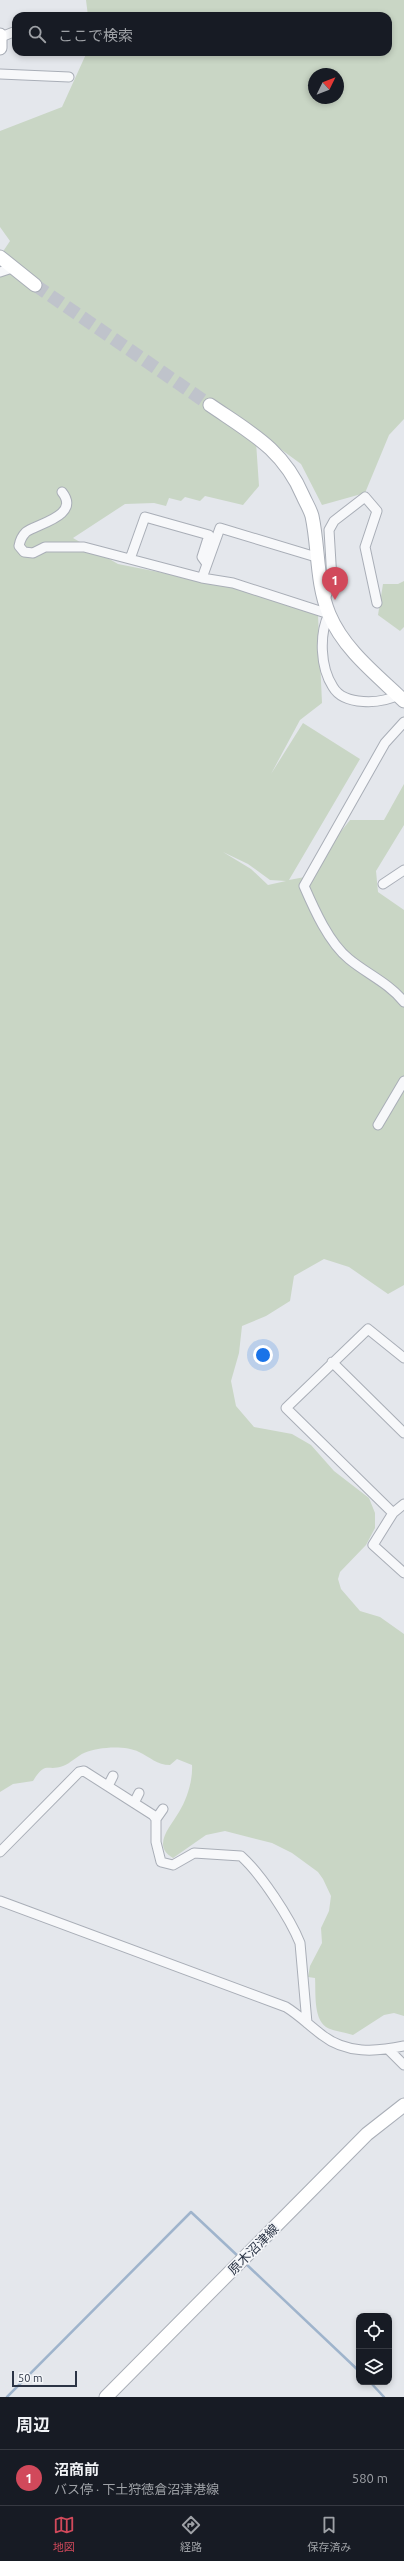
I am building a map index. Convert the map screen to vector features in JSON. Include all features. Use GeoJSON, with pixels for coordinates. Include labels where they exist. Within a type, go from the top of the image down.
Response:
{"type":"FeatureCollection","features":[{"type":"Feature","properties":{"kind":"main road"},"geometry":{"type":"LineString","coordinates":[[0,257],[6,270],[35,285]]}},
{"type":"Feature","properties":{"kind":"main road"},"geometry":{"type":"LineString","coordinates":[[210,405],[270,446],[294,476],[312,515],[318,577],[329,614],[340,636],[354,653],[401,698]]}},
{"type":"Feature","properties":{"kind":"main road","name":"原木沼津線"},"geometry":{"type":"LineString","coordinates":[[106,2397],[367,2134],[404,2105]]}},
{"type":"Feature","properties":{"kind":"street"},"geometry":{"type":"LineString","coordinates":[[0,40],[12,34]]}},
{"type":"Feature","properties":{"kind":"street"},"geometry":{"type":"LineString","coordinates":[[0,74],[69,77]]}},
{"type":"Feature","properties":{"kind":"street"},"geometry":{"type":"LineString","coordinates":[[62,492],[66,496],[62,511],[52,520],[27,531],[21,538],[19,546],[24,552],[33,552],[45,547],[84,547],[202,578],[233,583],[329,614],[324,625],[323,660],[333,688],[343,696],[370,703],[401,698]]}},
{"type":"Feature","properties":{"kind":"street"},"geometry":{"type":"LineString","coordinates":[[325,599],[332,580],[329,530],[334,520],[365,497],[377,511],[365,548],[377,603]]}},
{"type":"Feature","properties":{"kind":"street"},"geometry":{"type":"LineString","coordinates":[[130,559],[145,518],[209,535],[202,557],[207,564]]}},
{"type":"Feature","properties":{"kind":"street"},"geometry":{"type":"LineString","coordinates":[[202,578],[220,528],[316,557]]}},
{"type":"Feature","properties":{"kind":"street"},"geometry":{"type":"LineString","coordinates":[[404,722],[385,742],[304,886],[317,918],[347,958],[397,993],[404,1002]]}},
{"type":"Feature","properties":{"kind":"street"},"geometry":{"type":"LineString","coordinates":[[383,884],[404,870]]}},
{"type":"Feature","properties":{"kind":"street"},"geometry":{"type":"LineString","coordinates":[[378,1125],[404,1081]]}},
{"type":"Feature","properties":{"kind":"street"},"geometry":{"type":"LineString","coordinates":[[393,1512],[286,1408],[332,1362],[368,1329],[404,1358]]}},
{"type":"Feature","properties":{"kind":"street"},"geometry":{"type":"LineString","coordinates":[[332,1362],[404,1433]]}},
{"type":"Feature","properties":{"kind":"street"},"geometry":{"type":"LineString","coordinates":[[404,1504],[393,1512],[373,1545],[404,1573]]}},
{"type":"Feature","properties":{"kind":"street"},"geometry":{"type":"LineString","coordinates":[[0,1852],[79,1772],[84,1772],[108,1786],[156,1820]]}},
{"type":"Feature","properties":{"kind":"street"},"geometry":{"type":"LineString","coordinates":[[108,1786],[113,1776]]}},
{"type":"Feature","properties":{"kind":"street"},"geometry":{"type":"LineString","coordinates":[[134,1803],[139,1793]]}},
{"type":"Feature","properties":{"kind":"street"},"geometry":{"type":"LineString","coordinates":[[163,1809],[156,1820],[156,1842],[161,1862],[173,1865],[194,1853],[241,1856],[279,1904],[300,1943],[307,2023]]}},
{"type":"Feature","properties":{"kind":"street"},"geometry":{"type":"LineString","coordinates":[[0,1901],[286,2007],[331,2042],[345,2047],[374,2051],[404,2046]]}},
{"type":"Feature","properties":{"kind":"street"},"geometry":{"type":"LineString","coordinates":[[388,2049],[404,2065]]}},
{"type":"Feature","properties":{"kind":"green space"},"geometry":{"type":"Polygon","coordinates":[[[86,0],[404,0],[404,419],[389,435],[365,493],[322,505],[301,464],[267,439],[256,442],[259,486],[243,505],[205,496],[200,501],[185,497],[181,501],[169,498],[166,506],[154,503],[125,504],[73,538],[118,564],[244,589],[318,615],[322,703],[300,720],[271,774],[303,723],[360,759],[289,880],[305,877],[350,820],[384,820],[404,784],[404,825],[376,871],[378,892],[404,910],[404,1285],[388,1294],[349,1267],[324,1259],[294,1276],[290,1301],[266,1316],[242,1326],[239,1353],[231,1381],[236,1406],[254,1427],[292,1434],[311,1445],[334,1471],[369,1498],[375,1513],[375,1528],[366,1545],[340,1572],[338,1579],[341,1589],[360,1611],[380,1617],[404,1634],[404,2016],[394,2013],[384,2015],[353,2035],[326,2027],[322,2023],[317,2011],[315,1978],[308,1977],[310,1966],[322,1943],[321,1928],[329,1911],[331,1896],[318,1872],[292,1853],[272,1843],[225,1831],[206,1835],[173,1858],[164,1848],[163,1842],[165,1836],[182,1807],[187,1795],[192,1777],[192,1765],[177,1759],[170,1765],[165,1765],[143,1754],[126,1748],[104,1748],[84,1753],[58,1768],[44,1769],[33,1781],[13,1784],[0,1792],[0,256],[10,241],[0,227],[0,131],[62,107],[85,56],[392,56],[392,12],[88,12],[86,0]],[[223,852],[251,869],[268,885],[286,881],[270,880],[248,864],[223,852]]]}},
{"type":"Feature","properties":{"kind":"green space"},"geometry":{"type":"Polygon","coordinates":[[[404,581],[404,627],[400,631],[378,615],[383,584],[398,584],[404,581]]]}},
{"type":"Feature","properties":{"kind":"waterway"},"geometry":{"type":"LineString","coordinates":[[7,2397],[191,2212],[240,2258]]}},
{"type":"Feature","properties":{"kind":"waterway"},"geometry":{"type":"LineString","coordinates":[[245,2263],[356,2368]]}},
{"type":"Feature","properties":{"kind":"waterway"},"geometry":{"type":"LineString","coordinates":[[373,2385],[384,2397]]}},
{"type":"Feature","properties":{"kind":"tunnel"},"geometry":{"type":"LineString","coordinates":[[35,285],[210,405]]}},
{"type":"Feature","properties":{"kind":"place","name":"沼商前"},"geometry":{"type":"Point","coordinates":[335,600]}}]}
